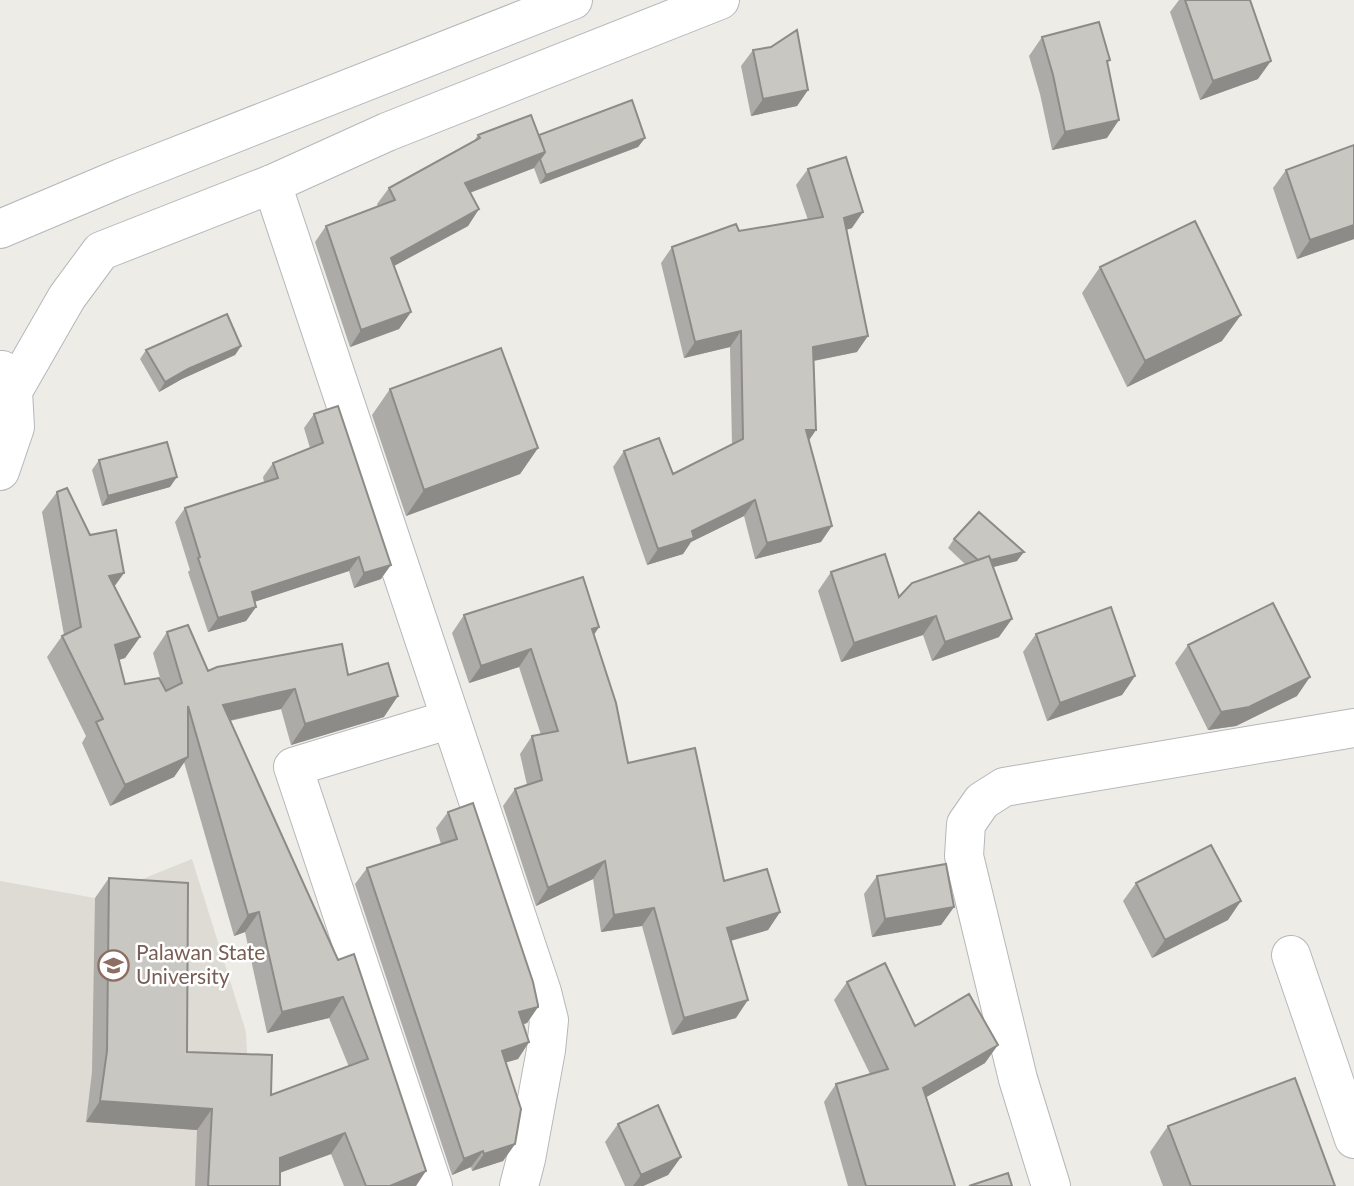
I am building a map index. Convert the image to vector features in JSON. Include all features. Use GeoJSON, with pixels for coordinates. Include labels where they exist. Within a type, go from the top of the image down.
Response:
{"type":"FeatureCollection","features":[{"type":"Feature","properties":{"kind":"street"},"geometry":{"type":"LineString","coordinates":[[0,229],[121,178],[573,0]]}},
{"type":"Feature","properties":{"kind":"street"},"geometry":{"type":"LineString","coordinates":[[0,471],[15,427],[6,379],[102,251],[272,184],[387,132],[720,0]]}},
{"type":"Feature","properties":{"kind":"street"},"geometry":{"type":"LineString","coordinates":[[272,184],[542,992],[549,1020],[546,1050],[519,1186]]}},
{"type":"Feature","properties":{"kind":"street"},"geometry":{"type":"LineString","coordinates":[[433,1186],[293,767],[451,719]]}},
{"type":"Feature","properties":{"kind":"street"},"geometry":{"type":"LineString","coordinates":[[1051,1186],[1018,1079],[964,856],[966,824],[982,801],[1004,787],[1354,728]]}},
{"type":"Feature","properties":{"kind":"street"},"geometry":{"type":"LineString","coordinates":[[1291,955],[1354,1139]]}},
{"type":"Feature","properties":{"kind":"shaded area","name":"Palawan State University"},"geometry":{"type":"Polygon","coordinates":[[[192,859],[246,1032],[254,1186],[0,1186],[0,881],[95,898],[192,859]]]}},
{"type":"Feature","properties":{"kind":"building"},"geometry":{"type":"Polygon","coordinates":[[[1185,0],[1250,0],[1271,61],[1213,81],[1185,0]]]}},
{"type":"Feature","properties":{"kind":"building"},"geometry":{"type":"Polygon","coordinates":[[[1099,22],[1110,60],[1107,61],[1119,120],[1065,132],[1042,37],[1099,22]]]}},
{"type":"Feature","properties":{"kind":"building"},"geometry":{"type":"Polygon","coordinates":[[[797,30],[808,90],[763,99],[753,50],[771,47],[797,30]]]}},
{"type":"Feature","properties":{"kind":"building"},"geometry":{"type":"Polygon","coordinates":[[[632,100],[645,138],[546,175],[540,159],[545,152],[539,135],[632,100]]]}},
{"type":"Feature","properties":{"kind":"building"},"geometry":{"type":"Polygon","coordinates":[[[531,115],[545,152],[465,183],[479,209],[391,258],[411,312],[361,330],[326,226],[395,200],[389,188],[480,138],[478,135],[531,115]]]}},
{"type":"Feature","properties":{"kind":"building"},"geometry":{"type":"Polygon","coordinates":[[[1354,145],[1354,225],[1310,240],[1286,170],[1354,145]]]}},
{"type":"Feature","properties":{"kind":"building"},"geometry":{"type":"Polygon","coordinates":[[[846,157],[863,212],[844,218],[868,336],[813,347],[816,430],[806,430],[832,526],[767,543],[755,500],[692,531],[694,538],[658,549],[624,451],[659,438],[673,474],[743,439],[741,331],[695,342],[672,247],[736,224],[739,231],[823,217],[808,169],[846,157]]]}},
{"type":"Feature","properties":{"kind":"building"},"geometry":{"type":"Polygon","coordinates":[[[1195,221],[1241,315],[1145,361],[1100,267],[1195,221]]]}},
{"type":"Feature","properties":{"kind":"building"},"geometry":{"type":"Polygon","coordinates":[[[227,314],[241,346],[165,382],[146,350],[227,314]]]}},
{"type":"Feature","properties":{"kind":"building"},"geometry":{"type":"Polygon","coordinates":[[[501,348],[538,448],[424,490],[390,389],[501,348]]]}},
{"type":"Feature","properties":{"kind":"building"},"geometry":{"type":"Polygon","coordinates":[[[338,406],[391,565],[364,573],[359,557],[252,592],[256,607],[218,618],[185,508],[278,478],[273,463],[323,443],[314,414],[338,406]]]}},
{"type":"Feature","properties":{"kind":"building"},"geometry":{"type":"Polygon","coordinates":[[[167,442],[177,477],[108,496],[99,460],[167,442]]]}},
{"type":"Feature","properties":{"kind":"building"},"geometry":{"type":"Polygon","coordinates":[[[67,488],[90,535],[116,530],[124,573],[109,576],[140,637],[115,645],[125,684],[159,678],[166,691],[182,683],[167,632],[188,625],[208,671],[217,667],[342,644],[348,675],[388,663],[398,696],[305,724],[295,689],[223,705],[338,960],[354,954],[426,1171],[390,1186],[366,1186],[345,1133],[280,1158],[280,1186],[208,1186],[212,1109],[100,1101],[107,1051],[109,878],[188,883],[187,1052],[272,1055],[271,1095],[368,1059],[343,997],[282,1012],[259,912],[248,915],[188,706],[188,757],[125,785],[96,722],[103,719],[62,636],[81,627],[57,492],[67,488]]]}},
{"type":"Feature","properties":{"kind":"building"},"geometry":{"type":"Polygon","coordinates":[[[979,512],[1024,552],[991,560],[989,556],[978,560],[954,539],[979,512]]]}},
{"type":"Feature","properties":{"kind":"building"},"geometry":{"type":"Polygon","coordinates":[[[885,554],[899,597],[912,583],[989,556],[1012,619],[945,642],[936,616],[854,643],[831,572],[885,554]]]}},
{"type":"Feature","properties":{"kind":"building"},"geometry":{"type":"Polygon","coordinates":[[[583,577],[599,627],[592,629],[616,703],[628,763],[695,748],[724,881],[767,869],[780,912],[727,928],[748,1000],[684,1018],[654,908],[614,915],[605,861],[548,888],[515,789],[542,780],[532,736],[558,731],[531,649],[481,666],[464,615],[583,577]]]}},
{"type":"Feature","properties":{"kind":"building"},"geometry":{"type":"Polygon","coordinates":[[[1273,603],[1310,677],[1249,707],[1221,712],[1188,645],[1273,603]]]}},
{"type":"Feature","properties":{"kind":"building"},"geometry":{"type":"Polygon","coordinates":[[[1111,607],[1135,676],[1060,703],[1036,634],[1111,607]]]}},
{"type":"Feature","properties":{"kind":"building"},"geometry":{"type":"Polygon","coordinates":[[[473,803],[533,982],[538,1007],[519,1012],[529,1042],[502,1051],[521,1109],[515,1144],[484,1154],[483,1151],[464,1159],[367,868],[457,839],[448,812],[473,803]]]}},
{"type":"Feature","properties":{"kind":"building"},"geometry":{"type":"Polygon","coordinates":[[[1211,845],[1241,901],[1165,940],[1136,883],[1211,845]]]}},
{"type":"Feature","properties":{"kind":"building"},"geometry":{"type":"Polygon","coordinates":[[[946,864],[954,907],[885,919],[877,876],[946,864]]]}},
{"type":"Feature","properties":{"kind":"building"},"geometry":{"type":"Polygon","coordinates":[[[885,963],[915,1026],[969,994],[998,1045],[923,1088],[955,1186],[866,1186],[836,1084],[888,1069],[847,982],[885,963]]]}},
{"type":"Feature","properties":{"kind":"building"},"geometry":{"type":"Polygon","coordinates":[[[1295,1078],[1335,1186],[1191,1186],[1168,1126],[1295,1078]]]}},
{"type":"Feature","properties":{"kind":"building"},"geometry":{"type":"Polygon","coordinates":[[[658,1105],[681,1157],[641,1175],[618,1124],[658,1105]]]}},
{"type":"Feature","properties":{"kind":"building"},"geometry":{"type":"Polygon","coordinates":[[[1008,1173],[1012,1186],[969,1186],[1008,1173]]]}},
{"type":"Feature","properties":{"kind":"place","name":"Palawan State University"},"geometry":{"type":"Point","coordinates":[113,965]}}]}
